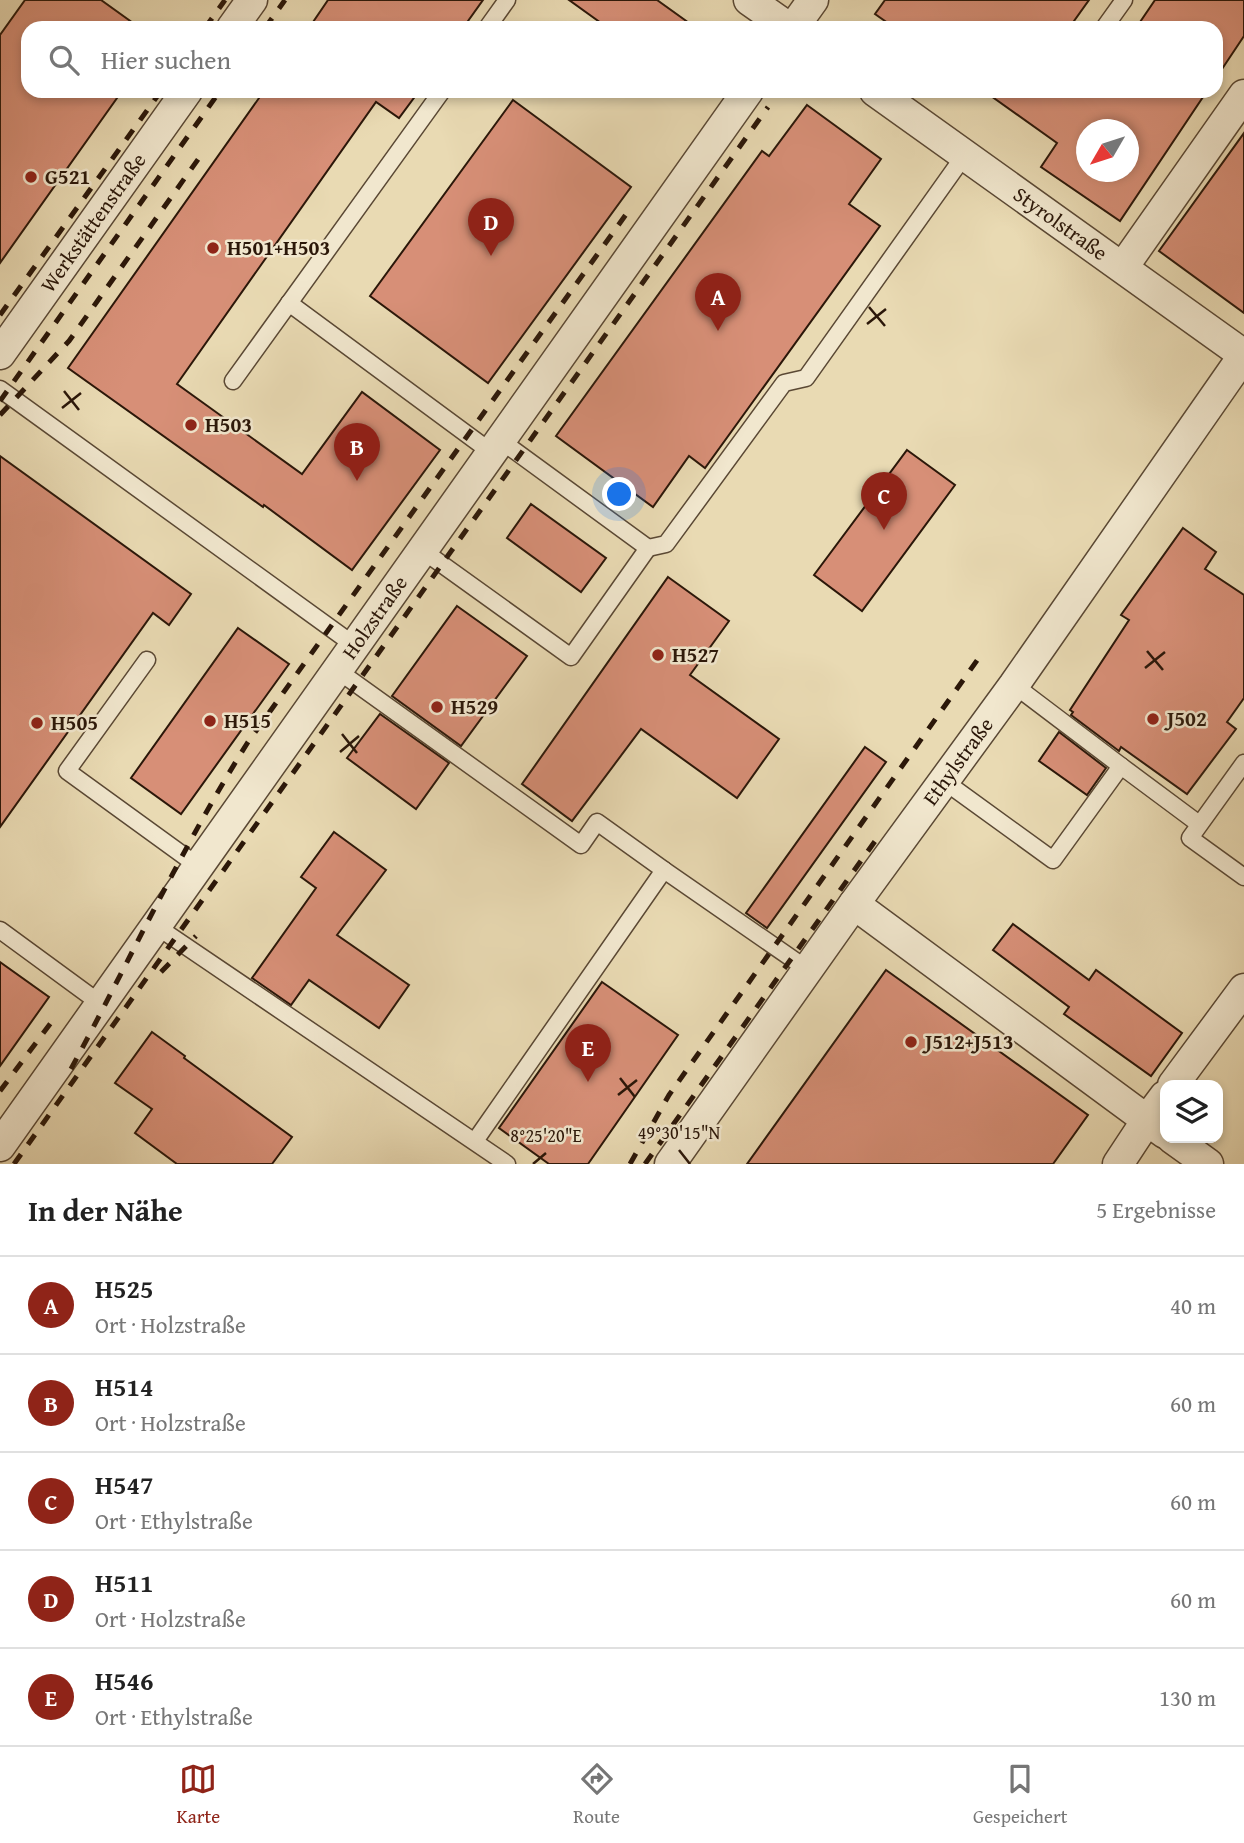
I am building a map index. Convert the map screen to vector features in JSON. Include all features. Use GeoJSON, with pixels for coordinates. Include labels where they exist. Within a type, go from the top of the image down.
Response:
{"type":"FeatureCollection","features":[{"type":"Feature","properties":{"kind":"street"},"geometry":{"type":"LineString","coordinates":[[237,21],[252,0]]}},
{"type":"Feature","properties":{"kind":"street"},"geometry":{"type":"LineString","coordinates":[[749,0],[780,21]]}},
{"type":"Feature","properties":{"kind":"street"},"geometry":{"type":"LineString","coordinates":[[796,21],[813,0]]}},
{"type":"Feature","properties":{"kind":"street"},"geometry":{"type":"LineString","coordinates":[[1124,267],[1244,94]]}},
{"type":"Feature","properties":{"kind":"street","name":"Werkstättenstraße"},"geometry":{"type":"LineString","coordinates":[[0,354],[182,98]]}},
{"type":"Feature","properties":{"kind":"street","name":"Holzstraße"},"geometry":{"type":"LineString","coordinates":[[0,1146],[743,98]]}},
{"type":"Feature","properties":{"kind":"street","name":"Styrolstraße"},"geometry":{"type":"LineString","coordinates":[[885,98],[1244,355]]}},
{"type":"Feature","properties":{"kind":"street","name":"Ethylstraße"},"geometry":{"type":"LineString","coordinates":[[670,1164],[807,969],[1014,685],[1244,355]]}},
{"type":"Feature","properties":{"kind":"street"},"geometry":{"type":"LineString","coordinates":[[854,904],[1156,1127],[1118,1164]]}},
{"type":"Feature","properties":{"kind":"street"},"geometry":{"type":"LineString","coordinates":[[1177,1080],[1244,989]]}},
{"type":"Feature","properties":{"kind":"street"},"geometry":{"type":"LineString","coordinates":[[1179,1143],[1208,1164]]}},
{"type":"Feature","properties":{"kind":"lane"},"geometry":{"type":"LineString","coordinates":[[492,21],[507,0]]}},
{"type":"Feature","properties":{"kind":"lane"},"geometry":{"type":"LineString","coordinates":[[1109,21],[1124,0]]}},
{"type":"Feature","properties":{"kind":"lane"},"geometry":{"type":"LineString","coordinates":[[233,381],[437,98]]}},
{"type":"Feature","properties":{"kind":"lane"},"geometry":{"type":"LineString","coordinates":[[422,550],[571,657],[648,548],[666,544],[785,383],[806,378],[964,156]]}},
{"type":"Feature","properties":{"kind":"lane"},"geometry":{"type":"LineString","coordinates":[[289,303],[648,548]]}},
{"type":"Feature","properties":{"kind":"lane"},"geometry":{"type":"LineString","coordinates":[[0,389],[354,645]]}},
{"type":"Feature","properties":{"kind":"lane"},"geometry":{"type":"LineString","coordinates":[[147,660],[67,771],[198,866]]}},
{"type":"Feature","properties":{"kind":"lane"},"geometry":{"type":"LineString","coordinates":[[337,670],[580,845],[597,822],[807,969]]}},
{"type":"Feature","properties":{"kind":"lane"},"geometry":{"type":"LineString","coordinates":[[1014,685],[1199,824]]}},
{"type":"Feature","properties":{"kind":"lane"},"geometry":{"type":"LineString","coordinates":[[1244,763],[1190,838],[1244,877]]}},
{"type":"Feature","properties":{"kind":"lane"},"geometry":{"type":"LineString","coordinates":[[944,781],[1053,860],[1121,766]]}},
{"type":"Feature","properties":{"kind":"lane"},"geometry":{"type":"LineString","coordinates":[[475,1141],[664,870]]}},
{"type":"Feature","properties":{"kind":"lane"},"geometry":{"type":"LineString","coordinates":[[156,926],[507,1164]]}},
{"type":"Feature","properties":{"kind":"lane"},"geometry":{"type":"LineString","coordinates":[[0,930],[101,1003]]}},
{"type":"Feature","properties":{"kind":"building","name":"G521"},"geometry":{"type":"Polygon","coordinates":[[[25,0],[101,0],[130,21],[21,21],[21,98],[117,98],[0,263],[0,35],[25,0]]]}},
{"type":"Feature","properties":{"kind":"building"},"geometry":{"type":"Polygon","coordinates":[[[328,0],[483,0],[468,21],[314,21],[328,0]]]}},
{"type":"Feature","properties":{"kind":"building"},"geometry":{"type":"Polygon","coordinates":[[[569,0],[657,0],[686,21],[598,21],[569,0]]]}},
{"type":"Feature","properties":{"kind":"building"},"geometry":{"type":"Polygon","coordinates":[[[885,0],[1089,0],[1074,21],[885,21],[875,14],[885,0]]]}},
{"type":"Feature","properties":{"kind":"building"},"geometry":{"type":"Polygon","coordinates":[[[1155,0],[1244,0],[1244,36],[1223,68],[1223,21],[1141,21],[1155,0]]]}},
{"type":"Feature","properties":{"kind":"building"},"geometry":{"type":"Polygon","coordinates":[[[259,98],[414,98],[399,118],[376,102],[177,384],[302,474],[362,392],[440,450],[352,570],[68,368],[259,98]]]}},
{"type":"Feature","properties":{"kind":"building"},"geometry":{"type":"Polygon","coordinates":[[[994,98],[1202,98],[1120,221],[1041,167],[1057,143],[994,98]]]}},
{"type":"Feature","properties":{"kind":"building"},"geometry":{"type":"Polygon","coordinates":[[[513,100],[631,187],[488,383],[370,296],[513,100]]]}},
{"type":"Feature","properties":{"kind":"building"},"geometry":{"type":"Polygon","coordinates":[[[807,105],[881,159],[849,204],[880,226],[705,468],[689,456],[653,507],[556,436],[762,151],[769,156],[807,105]]]}},
{"type":"Feature","properties":{"kind":"building"},"geometry":{"type":"Polygon","coordinates":[[[1244,133],[1244,313],[1159,251],[1244,133]]]}},
{"type":"Feature","properties":{"kind":"building"},"geometry":{"type":"Polygon","coordinates":[[[907,450],[955,485],[862,611],[814,575],[907,450]]]}},
{"type":"Feature","properties":{"kind":"building","name":"H505"},"geometry":{"type":"Polygon","coordinates":[[[0,456],[191,594],[169,625],[153,613],[0,827],[0,456]]]}},
{"type":"Feature","properties":{"kind":"building"},"geometry":{"type":"Polygon","coordinates":[[[531,504],[606,558],[581,592],[507,538],[531,504]]]}},
{"type":"Feature","properties":{"kind":"building"},"geometry":{"type":"Polygon","coordinates":[[[1183,528],[1216,552],[1205,569],[1244,595],[1244,698],[1227,722],[1236,729],[1187,794],[1121,747],[1119,751],[1071,715],[1073,712],[1070,710],[1129,620],[1121,615],[1183,528]]]}},
{"type":"Feature","properties":{"kind":"building"},"geometry":{"type":"Polygon","coordinates":[[[668,577],[729,621],[690,675],[779,739],[737,798],[641,729],[572,821],[522,784],[668,577]]]}},
{"type":"Feature","properties":{"kind":"building"},"geometry":{"type":"Polygon","coordinates":[[[457,606],[527,656],[461,746],[392,696],[457,606]]]}},
{"type":"Feature","properties":{"kind":"building","name":"H515"},"geometry":{"type":"Polygon","coordinates":[[[238,628],[289,664],[181,814],[131,778],[238,628]]]}},
{"type":"Feature","properties":{"kind":"building"},"geometry":{"type":"Polygon","coordinates":[[[380,714],[449,763],[416,809],[347,758],[380,714]]]}},
{"type":"Feature","properties":{"kind":"building"},"geometry":{"type":"Polygon","coordinates":[[[1059,732],[1106,768],[1087,795],[1039,761],[1059,732]]]}},
{"type":"Feature","properties":{"kind":"building"},"geometry":{"type":"Polygon","coordinates":[[[865,747],[886,762],[767,928],[746,913],[865,747]]]}},
{"type":"Feature","properties":{"kind":"building"},"geometry":{"type":"Polygon","coordinates":[[[334,832],[386,870],[337,935],[409,985],[379,1028],[309,980],[291,1005],[252,978],[316,888],[301,877],[334,832]]]}},
{"type":"Feature","properties":{"kind":"building"},"geometry":{"type":"Polygon","coordinates":[[[1013,924],[1089,980],[1096,970],[1182,1033],[1151,1076],[1064,1014],[1069,1007],[993,950],[1013,924]]]}},
{"type":"Feature","properties":{"kind":"building"},"geometry":{"type":"Polygon","coordinates":[[[0,962],[49,997],[0,1066],[0,962]]]}},
{"type":"Feature","properties":{"kind":"building","name":"J512+J513"},"geometry":{"type":"Polygon","coordinates":[[[886,970],[1088,1115],[1053,1164],[747,1164],[886,970]]]}},
{"type":"Feature","properties":{"kind":"building"},"geometry":{"type":"Polygon","coordinates":[[[602,982],[678,1035],[588,1164],[549,1164],[499,1128],[602,982]]]}},
{"type":"Feature","properties":{"kind":"building"},"geometry":{"type":"Polygon","coordinates":[[[152,1032],[292,1137],[272,1164],[177,1164],[135,1133],[152,1109],[115,1083],[152,1032]]]}},
{"type":"Feature","properties":{"kind":"railway"},"geometry":{"type":"LineString","coordinates":[[210,21],[225,0]]}},
{"type":"Feature","properties":{"kind":"railway"},"geometry":{"type":"LineString","coordinates":[[270,21],[285,0]]}},
{"type":"Feature","properties":{"kind":"railway"},"geometry":{"type":"LineString","coordinates":[[0,315],[156,98]]}},
{"type":"Feature","properties":{"kind":"railway"},"geometry":{"type":"LineString","coordinates":[[0,401],[215,98]]}},
{"type":"Feature","properties":{"kind":"railway"},"geometry":{"type":"LineString","coordinates":[[14,1164],[768,107]]}},
{"type":"Feature","properties":{"kind":"railway"},"geometry":{"type":"LineString","coordinates":[[0,415],[69,341],[199,158]]}},
{"type":"Feature","properties":{"kind":"railway"},"geometry":{"type":"LineString","coordinates":[[71,1069],[179,863],[248,742],[632,206]]}},
{"type":"Feature","properties":{"kind":"railway"},"geometry":{"type":"LineString","coordinates":[[630,1164],[669,1095],[978,659]]}},
{"type":"Feature","properties":{"kind":"railway"},"geometry":{"type":"LineString","coordinates":[[645,1164],[878,837]]}},
{"type":"Feature","properties":{"kind":"railway"},"geometry":{"type":"LineString","coordinates":[[161,972],[196,936]]}},
{"type":"Feature","properties":{"kind":"railway"},"geometry":{"type":"LineString","coordinates":[[0,1091],[53,1020]]}},
{"type":"Feature","properties":{"kind":"place","name":"G521"},"geometry":{"type":"Point","coordinates":[31,177]}},
{"type":"Feature","properties":{"kind":"place","name":"H501+H503"},"geometry":{"type":"Point","coordinates":[213,248]}},
{"type":"Feature","properties":{"kind":"place","name":"H511"},"geometry":{"type":"Point","coordinates":[491,256]}},
{"type":"Feature","properties":{"kind":"place","name":"H525"},"geometry":{"type":"Point","coordinates":[718,331]}},
{"type":"Feature","properties":{"kind":"place","name":"H503"},"geometry":{"type":"Point","coordinates":[191,425]}},
{"type":"Feature","properties":{"kind":"place","name":"H514"},"geometry":{"type":"Point","coordinates":[357,481]}},
{"type":"Feature","properties":{"kind":"place","name":"H547"},"geometry":{"type":"Point","coordinates":[884,530]}},
{"type":"Feature","properties":{"kind":"place","name":"H527"},"geometry":{"type":"Point","coordinates":[658,655]}},
{"type":"Feature","properties":{"kind":"place","name":"H529"},"geometry":{"type":"Point","coordinates":[437,707]}},
{"type":"Feature","properties":{"kind":"place","name":"J502"},"geometry":{"type":"Point","coordinates":[1153,719]}},
{"type":"Feature","properties":{"kind":"place","name":"H515"},"geometry":{"type":"Point","coordinates":[210,721]}},
{"type":"Feature","properties":{"kind":"place","name":"H505"},"geometry":{"type":"Point","coordinates":[37,723]}},
{"type":"Feature","properties":{"kind":"place","name":"J512+J513"},"geometry":{"type":"Point","coordinates":[911,1042]}},
{"type":"Feature","properties":{"kind":"place","name":"H546"},"geometry":{"type":"Point","coordinates":[588,1082]}}]}
